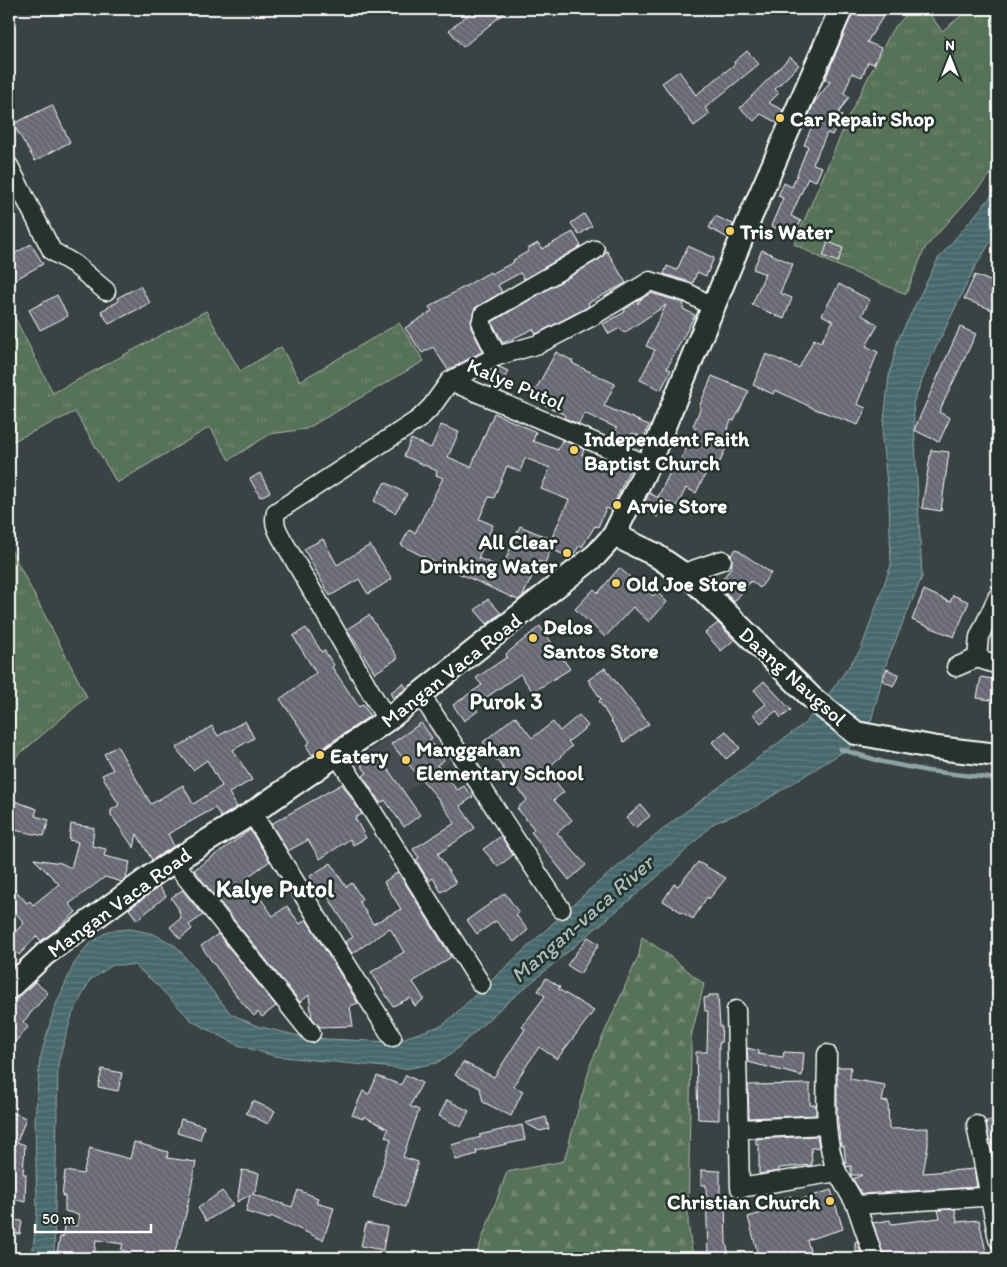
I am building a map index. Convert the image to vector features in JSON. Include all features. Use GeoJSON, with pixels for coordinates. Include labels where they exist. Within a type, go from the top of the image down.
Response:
{"type":"FeatureCollection","features":[{"type":"Feature","properties":{"kind":"main road","name":"Mangan Vaca Road"},"geometry":{"type":"LineString","coordinates":[[9,988],[45,954],[173,861],[252,813],[387,720],[589,561],[614,535],[648,465],[715,308],[762,188],[841,9]]}},
{"type":"Feature","properties":{"kind":"main road","name":"Daang Naugsol"},"geometry":{"type":"LineString","coordinates":[[614,535],[654,554],[684,574],[813,699],[856,733],[937,748],[998,755]]}},
{"type":"Feature","properties":{"kind":"street"},"geometry":{"type":"LineString","coordinates":[[9,166],[52,251],[74,264],[106,291]]}},
{"type":"Feature","properties":{"kind":"street"},"geometry":{"type":"LineString","coordinates":[[497,356],[480,324],[483,315],[595,250]]}},
{"type":"Feature","properties":{"kind":"street","name":"Kalye Putol"},"geometry":{"type":"LineString","coordinates":[[450,381],[497,356],[539,344],[591,317],[650,281],[688,294],[715,308]]}},
{"type":"Feature","properties":{"kind":"street","name":"Kalye Putol"},"geometry":{"type":"LineString","coordinates":[[450,381],[648,465]]}},
{"type":"Feature","properties":{"kind":"street"},"geometry":{"type":"LineString","coordinates":[[387,720],[276,530],[275,516],[276,512],[419,419],[432,406],[450,381]]}},
{"type":"Feature","properties":{"kind":"street"},"geometry":{"type":"LineString","coordinates":[[684,574],[722,560]]}},
{"type":"Feature","properties":{"kind":"street"},"geometry":{"type":"LineString","coordinates":[[977,658],[979,637],[998,596]]}},
{"type":"Feature","properties":{"kind":"street"},"geometry":{"type":"LineString","coordinates":[[956,667],[977,658],[998,665]]}},
{"type":"Feature","properties":{"kind":"street"},"geometry":{"type":"LineString","coordinates":[[420,694],[561,909]]}},
{"type":"Feature","properties":{"kind":"street"},"geometry":{"type":"LineString","coordinates":[[337,755],[480,984]]}},
{"type":"Feature","properties":{"kind":"street"},"geometry":{"type":"LineString","coordinates":[[252,813],[392,1038]]}},
{"type":"Feature","properties":{"kind":"street"},"geometry":{"type":"LineString","coordinates":[[173,861],[311,1033]]}},
{"type":"Feature","properties":{"kind":"street"},"geometry":{"type":"LineString","coordinates":[[736,1010],[740,1188],[837,1172]]}},
{"type":"Feature","properties":{"kind":"street"},"geometry":{"type":"LineString","coordinates":[[827,1054],[826,1125],[830,1156],[856,1205],[874,1258]]}},
{"type":"Feature","properties":{"kind":"street"},"geometry":{"type":"LineString","coordinates":[[976,1124],[993,1197],[998,1239]]}},
{"type":"Feature","properties":{"kind":"street"},"geometry":{"type":"LineString","coordinates":[[740,1129],[826,1125]]}},
{"type":"Feature","properties":{"kind":"street"},"geometry":{"type":"LineString","coordinates":[[856,1205],[993,1197]]}},
{"type":"Feature","properties":{"kind":"shaded area","name":"Manggahan Elementary School"},"geometry":{"type":"Polygon","coordinates":[[[424,712],[455,758],[385,807],[356,761],[424,712]]]}},
{"type":"Feature","properties":{"kind":"green space"},"geometry":{"type":"Polygon","coordinates":[[[912,9],[926,9],[942,31],[970,9],[998,9],[998,166],[925,248],[906,294],[831,263],[794,244],[849,116],[892,30],[912,9]]]}},
{"type":"Feature","properties":{"kind":"green space"},"geometry":{"type":"Polygon","coordinates":[[[9,306],[53,393],[206,311],[240,371],[281,347],[300,381],[399,323],[424,361],[306,429],[270,434],[229,460],[210,427],[117,483],[75,412],[9,443],[9,306]]]}},
{"type":"Feature","properties":{"kind":"green space"},"geometry":{"type":"Polygon","coordinates":[[[9,546],[87,697],[16,757],[9,775],[9,546]]]}},
{"type":"Feature","properties":{"kind":"green space"},"geometry":{"type":"Polygon","coordinates":[[[642,937],[667,954],[704,984],[691,1037],[688,1223],[693,1258],[475,1258],[507,1172],[564,1161],[591,1063],[639,955],[642,937]]]}},
{"type":"Feature","properties":{"kind":"water","name":"Mangan-vaca River"},"geometry":{"type":"Polygon","coordinates":[[[998,188],[998,230],[974,269],[931,358],[913,403],[922,577],[887,661],[871,721],[849,748],[753,808],[714,823],[669,867],[502,1007],[451,1054],[436,1063],[405,1069],[274,1056],[238,1045],[192,1021],[155,983],[134,965],[113,965],[90,980],[72,1015],[58,1063],[54,1258],[32,1258],[37,1212],[35,1118],[40,1059],[54,1009],[74,964],[88,945],[108,931],[131,929],[154,934],[176,946],[231,1014],[257,1026],[307,1038],[392,1042],[443,1025],[589,890],[672,822],[805,723],[829,694],[861,649],[891,565],[889,501],[882,439],[889,376],[898,340],[938,259],[998,188]]]}},
{"type":"Feature","properties":{"kind":"building"},"geometry":{"type":"Polygon","coordinates":[[[475,9],[509,9],[463,47],[449,30],[475,9]]]}},
{"type":"Feature","properties":{"kind":"building"},"geometry":{"type":"Polygon","coordinates":[[[854,9],[888,9],[867,42],[881,48],[874,64],[868,62],[862,77],[852,73],[844,93],[849,97],[838,114],[842,115],[832,135],[827,133],[813,164],[822,167],[816,181],[808,178],[791,216],[801,221],[794,236],[771,226],[783,198],[778,196],[784,183],[792,187],[808,146],[804,145],[812,126],[805,124],[814,103],[830,82],[825,80],[854,9]]]}},
{"type":"Feature","properties":{"kind":"building"},"geometry":{"type":"Polygon","coordinates":[[[747,51],[759,64],[705,108],[710,114],[694,126],[662,83],[679,71],[696,95],[735,64],[734,62],[747,51]]]}},
{"type":"Feature","properties":{"kind":"building"},"geometry":{"type":"Polygon","coordinates":[[[790,57],[799,65],[775,89],[779,93],[769,103],[783,110],[777,123],[761,114],[754,121],[740,108],[790,57]]]}},
{"type":"Feature","properties":{"kind":"building"},"geometry":{"type":"Polygon","coordinates":[[[52,105],[70,142],[35,161],[13,124],[52,105]]]}},
{"type":"Feature","properties":{"kind":"building"},"geometry":{"type":"Polygon","coordinates":[[[584,214],[592,226],[579,235],[571,223],[584,214]]]}},
{"type":"Feature","properties":{"kind":"building"},"geometry":{"type":"Polygon","coordinates":[[[715,216],[733,224],[728,238],[709,228],[715,216]]]}},
{"type":"Feature","properties":{"kind":"building"},"geometry":{"type":"Polygon","coordinates":[[[573,232],[581,246],[524,279],[520,273],[498,285],[502,292],[475,308],[471,328],[483,351],[448,370],[433,347],[422,353],[405,328],[432,311],[429,307],[490,272],[491,274],[514,262],[513,260],[529,251],[527,249],[538,243],[542,249],[573,232]]]}},
{"type":"Feature","properties":{"kind":"building"},"geometry":{"type":"Polygon","coordinates":[[[828,242],[843,248],[838,262],[823,256],[828,242]]]}},
{"type":"Feature","properties":{"kind":"building"},"geometry":{"type":"Polygon","coordinates":[[[31,244],[43,264],[9,283],[9,257],[31,244]]]}},
{"type":"Feature","properties":{"kind":"building"},"geometry":{"type":"Polygon","coordinates":[[[688,246],[714,258],[706,276],[697,272],[693,283],[664,274],[667,266],[677,270],[688,246]]]}},
{"type":"Feature","properties":{"kind":"building"},"geometry":{"type":"Polygon","coordinates":[[[762,250],[793,264],[780,293],[792,298],[784,319],[752,305],[765,274],[753,269],[762,250]]]}},
{"type":"Feature","properties":{"kind":"building"},"geometry":{"type":"Polygon","coordinates":[[[607,251],[626,283],[588,303],[589,306],[586,308],[536,334],[533,329],[503,343],[492,322],[600,259],[607,251]]]}},
{"type":"Feature","properties":{"kind":"building"},"geometry":{"type":"Polygon","coordinates":[[[975,275],[998,284],[998,298],[993,310],[964,299],[975,275]]]}},
{"type":"Feature","properties":{"kind":"building"},"geometry":{"type":"Polygon","coordinates":[[[839,284],[870,300],[862,315],[878,325],[866,346],[878,352],[857,404],[866,408],[858,425],[815,409],[775,390],[773,394],[753,385],[766,354],[799,368],[814,339],[821,342],[833,321],[822,315],[839,284]]]}},
{"type":"Feature","properties":{"kind":"building"},"geometry":{"type":"Polygon","coordinates":[[[140,286],[150,303],[109,324],[101,311],[119,301],[117,298],[140,286]]]}},
{"type":"Feature","properties":{"kind":"building"},"geometry":{"type":"Polygon","coordinates":[[[651,293],[684,303],[683,309],[695,315],[667,368],[671,370],[661,390],[640,380],[655,350],[646,346],[666,305],[624,333],[620,328],[609,334],[603,324],[625,312],[624,310],[637,301],[638,304],[641,299],[651,293]]]}},
{"type":"Feature","properties":{"kind":"building"},"geometry":{"type":"Polygon","coordinates":[[[57,295],[68,316],[40,330],[29,310],[57,295]]]}},
{"type":"Feature","properties":{"kind":"building"},"geometry":{"type":"Polygon","coordinates":[[[960,327],[976,334],[939,412],[950,418],[939,442],[914,430],[960,327]]]}},
{"type":"Feature","properties":{"kind":"building"},"geometry":{"type":"Polygon","coordinates":[[[556,352],[573,361],[572,363],[615,384],[604,406],[649,425],[644,438],[632,433],[627,445],[612,438],[617,428],[584,413],[579,424],[564,418],[565,415],[531,398],[556,352]]]}},
{"type":"Feature","properties":{"kind":"building"},"geometry":{"type":"Polygon","coordinates":[[[500,367],[508,371],[500,388],[488,382],[494,369],[500,367]]]}},
{"type":"Feature","properties":{"kind":"building"},"geometry":{"type":"Polygon","coordinates":[[[712,376],[749,391],[734,421],[731,420],[722,443],[727,445],[720,462],[713,459],[696,493],[686,488],[677,506],[658,497],[675,462],[679,464],[696,427],[693,426],[712,376]]]}},
{"type":"Feature","properties":{"kind":"building"},"geometry":{"type":"Polygon","coordinates":[[[494,413],[536,432],[533,441],[558,450],[562,440],[584,449],[582,455],[612,465],[613,462],[630,469],[611,510],[606,508],[598,527],[595,526],[582,547],[580,545],[571,558],[551,549],[545,563],[539,561],[523,596],[518,600],[401,545],[409,530],[415,533],[443,478],[436,475],[437,471],[404,456],[411,439],[431,448],[441,425],[459,432],[448,457],[471,467],[494,413]],[[525,458],[520,472],[507,466],[494,498],[489,497],[479,519],[493,525],[478,558],[502,568],[520,526],[551,539],[569,500],[541,489],[550,468],[525,458]]]}},
{"type":"Feature","properties":{"kind":"building"},"geometry":{"type":"Polygon","coordinates":[[[931,450],[949,452],[941,511],[922,508],[931,450]]]}},
{"type":"Feature","properties":{"kind":"building"},"geometry":{"type":"Polygon","coordinates":[[[260,473],[270,492],[260,497],[250,479],[260,473]]]}},
{"type":"Feature","properties":{"kind":"building"},"geometry":{"type":"Polygon","coordinates":[[[385,482],[407,494],[395,513],[374,501],[385,482]]]}},
{"type":"Feature","properties":{"kind":"building"},"geometry":{"type":"Polygon","coordinates":[[[649,493],[665,501],[657,517],[642,508],[649,493]]]}},
{"type":"Feature","properties":{"kind":"building"},"geometry":{"type":"Polygon","coordinates":[[[323,539],[337,565],[370,545],[392,579],[368,594],[359,579],[330,596],[304,549],[323,539]]]}},
{"type":"Feature","properties":{"kind":"building"},"geometry":{"type":"Polygon","coordinates":[[[736,549],[771,573],[760,588],[751,581],[734,602],[718,586],[732,566],[731,555],[736,549]]]}},
{"type":"Feature","properties":{"kind":"building"},"geometry":{"type":"Polygon","coordinates":[[[619,568],[653,596],[657,592],[667,602],[649,622],[633,607],[605,637],[575,609],[594,589],[598,593],[619,568]]]}},
{"type":"Feature","properties":{"kind":"building"},"geometry":{"type":"Polygon","coordinates":[[[924,590],[950,602],[953,595],[969,602],[954,637],[912,620],[924,590]]]}},
{"type":"Feature","properties":{"kind":"building"},"geometry":{"type":"Polygon","coordinates":[[[488,599],[501,613],[487,624],[475,610],[488,599]]]}},
{"type":"Feature","properties":{"kind":"building"},"geometry":{"type":"Polygon","coordinates":[[[369,615],[398,658],[375,673],[347,629],[369,615]]]}},
{"type":"Feature","properties":{"kind":"building"},"geometry":{"type":"Polygon","coordinates":[[[718,623],[734,640],[721,651],[705,633],[718,623]]]}},
{"type":"Feature","properties":{"kind":"building"},"geometry":{"type":"Polygon","coordinates":[[[540,626],[570,669],[533,692],[520,674],[474,706],[478,711],[464,721],[453,705],[482,685],[476,678],[507,657],[506,654],[540,626]]]}},
{"type":"Feature","properties":{"kind":"building"},"geometry":{"type":"Polygon","coordinates":[[[306,628],[322,652],[324,650],[334,665],[332,667],[359,707],[363,704],[370,716],[312,755],[306,745],[310,742],[280,699],[316,673],[293,636],[306,628]]]}},
{"type":"Feature","properties":{"kind":"building"},"geometry":{"type":"Polygon","coordinates":[[[605,668],[649,724],[624,742],[599,701],[601,699],[588,680],[605,668]]]}},
{"type":"Feature","properties":{"kind":"building"},"geometry":{"type":"Polygon","coordinates":[[[887,669],[899,675],[893,686],[882,680],[887,669]]]}},
{"type":"Feature","properties":{"kind":"building"},"geometry":{"type":"Polygon","coordinates":[[[981,677],[998,680],[998,701],[977,698],[981,677]]]}},
{"type":"Feature","properties":{"kind":"building"},"geometry":{"type":"Polygon","coordinates":[[[764,681],[791,710],[781,718],[776,711],[761,723],[753,714],[766,704],[754,690],[764,681]]]}},
{"type":"Feature","properties":{"kind":"building"},"geometry":{"type":"Polygon","coordinates":[[[403,683],[407,688],[393,698],[390,693],[403,683]]]}},
{"type":"Feature","properties":{"kind":"building"},"geometry":{"type":"Polygon","coordinates":[[[579,715],[588,726],[568,742],[572,746],[546,770],[564,792],[554,800],[572,820],[557,833],[586,865],[569,880],[531,832],[534,829],[517,808],[527,800],[483,742],[515,716],[532,738],[553,722],[560,731],[579,715]]]}},
{"type":"Feature","properties":{"kind":"building"},"geometry":{"type":"Polygon","coordinates":[[[245,721],[254,738],[233,750],[252,780],[229,793],[237,807],[221,817],[215,808],[168,834],[174,846],[152,860],[137,834],[134,848],[111,815],[111,810],[119,805],[102,775],[113,770],[104,754],[117,746],[151,804],[183,785],[193,804],[222,786],[207,760],[193,770],[176,748],[212,726],[218,736],[245,721]]]}},
{"type":"Feature","properties":{"kind":"building"},"geometry":{"type":"Polygon","coordinates":[[[421,723],[432,738],[429,740],[444,760],[437,765],[457,790],[464,786],[473,797],[460,806],[475,828],[438,854],[456,883],[441,892],[433,878],[429,881],[416,860],[419,858],[413,849],[455,823],[436,796],[391,744],[421,723]]]}},
{"type":"Feature","properties":{"kind":"building"},"geometry":{"type":"Polygon","coordinates":[[[726,731],[740,748],[726,759],[712,742],[726,731]]]}},
{"type":"Feature","properties":{"kind":"building"},"geometry":{"type":"Polygon","coordinates":[[[377,754],[420,815],[404,827],[385,800],[380,803],[363,776],[367,773],[361,765],[377,754]]]}},
{"type":"Feature","properties":{"kind":"building"},"geometry":{"type":"Polygon","coordinates":[[[342,784],[362,814],[355,818],[366,838],[353,845],[350,839],[320,859],[308,840],[288,851],[271,824],[342,784]]]}},
{"type":"Feature","properties":{"kind":"building"},"geometry":{"type":"Polygon","coordinates":[[[9,799],[37,809],[35,816],[49,820],[44,836],[9,829],[9,799]]]}},
{"type":"Feature","properties":{"kind":"building"},"geometry":{"type":"Polygon","coordinates":[[[641,805],[650,816],[635,828],[626,818],[641,805]]]}},
{"type":"Feature","properties":{"kind":"building"},"geometry":{"type":"Polygon","coordinates":[[[71,824],[94,828],[92,846],[106,849],[104,856],[130,862],[126,878],[122,882],[105,877],[69,904],[76,912],[41,941],[37,936],[19,955],[9,945],[9,938],[24,923],[9,904],[9,883],[27,903],[30,901],[33,905],[59,884],[34,859],[61,863],[71,868],[78,842],[69,840],[71,824]]]}},
{"type":"Feature","properties":{"kind":"building"},"geometry":{"type":"Polygon","coordinates":[[[250,830],[270,861],[246,878],[273,916],[287,906],[300,924],[306,919],[358,1003],[350,1006],[353,1026],[320,1027],[312,1018],[309,995],[300,1002],[194,870],[250,830]]]}},
{"type":"Feature","properties":{"kind":"building"},"geometry":{"type":"Polygon","coordinates":[[[501,836],[513,855],[498,867],[483,849],[501,836]]]}},
{"type":"Feature","properties":{"kind":"building"},"geometry":{"type":"Polygon","coordinates":[[[698,862],[726,878],[709,899],[707,897],[693,919],[663,901],[674,884],[678,886],[698,862]]]}},
{"type":"Feature","properties":{"kind":"building"},"geometry":{"type":"Polygon","coordinates":[[[331,863],[346,887],[352,883],[362,899],[359,901],[373,924],[401,909],[384,882],[398,872],[451,957],[413,982],[424,999],[415,1006],[410,998],[393,1006],[371,972],[404,952],[390,928],[352,954],[345,942],[353,937],[325,892],[322,894],[310,876],[331,863]]]}},
{"type":"Feature","properties":{"kind":"building"},"geometry":{"type":"Polygon","coordinates":[[[159,887],[166,896],[137,920],[129,909],[159,887]]]}},
{"type":"Feature","properties":{"kind":"building"},"geometry":{"type":"Polygon","coordinates":[[[182,890],[203,915],[189,925],[192,929],[180,939],[170,927],[181,918],[178,908],[171,898],[182,890]]]}},
{"type":"Feature","properties":{"kind":"building"},"geometry":{"type":"Polygon","coordinates":[[[505,893],[519,913],[516,915],[528,930],[514,942],[496,921],[477,934],[467,920],[505,893]]]}},
{"type":"Feature","properties":{"kind":"building"},"geometry":{"type":"Polygon","coordinates":[[[218,934],[276,1006],[262,1017],[258,1012],[254,1016],[239,999],[201,946],[218,934]]]}},
{"type":"Feature","properties":{"kind":"building"},"geometry":{"type":"Polygon","coordinates":[[[588,937],[599,944],[580,974],[567,965],[588,937]]]}},
{"type":"Feature","properties":{"kind":"building"},"geometry":{"type":"Polygon","coordinates":[[[546,978],[560,987],[558,989],[594,1011],[557,1059],[539,1047],[513,1086],[523,1091],[511,1116],[483,1102],[480,1088],[455,1075],[463,1062],[494,1077],[525,1029],[522,1027],[545,996],[538,991],[546,978]]]}},
{"type":"Feature","properties":{"kind":"building"},"geometry":{"type":"Polygon","coordinates":[[[35,982],[48,993],[23,1022],[28,1027],[9,1049],[9,1007],[35,982]]]}},
{"type":"Feature","properties":{"kind":"building"},"geometry":{"type":"Polygon","coordinates":[[[709,995],[718,995],[720,1027],[722,1027],[721,1043],[719,1043],[719,1120],[698,1119],[696,1052],[707,1052],[708,1011],[705,1011],[704,998],[709,997],[709,995]]]}},
{"type":"Feature","properties":{"kind":"building"},"geometry":{"type":"Polygon","coordinates":[[[747,1048],[759,1051],[758,1054],[783,1057],[784,1052],[804,1053],[802,1076],[748,1062],[747,1048]]]}},
{"type":"Feature","properties":{"kind":"building"},"geometry":{"type":"Polygon","coordinates":[[[837,1067],[851,1067],[850,1079],[885,1085],[882,1102],[888,1101],[889,1129],[928,1128],[928,1146],[923,1173],[974,1169],[977,1187],[862,1194],[853,1179],[862,1175],[851,1175],[851,1166],[846,1167],[844,1146],[841,1146],[840,1141],[837,1113],[837,1067]]]}},
{"type":"Feature","properties":{"kind":"building"},"geometry":{"type":"Polygon","coordinates":[[[102,1069],[122,1073],[118,1091],[98,1087],[102,1069]]]}},
{"type":"Feature","properties":{"kind":"building"},"geometry":{"type":"Polygon","coordinates":[[[406,1075],[422,1083],[410,1106],[419,1110],[403,1157],[418,1162],[405,1207],[373,1197],[391,1139],[385,1137],[388,1129],[364,1116],[363,1119],[352,1115],[363,1091],[369,1094],[377,1076],[401,1085],[406,1075]]]}},
{"type":"Feature","properties":{"kind":"building"},"geometry":{"type":"Polygon","coordinates":[[[810,1084],[810,1105],[816,1105],[816,1115],[749,1118],[748,1085],[810,1084]]]}},
{"type":"Feature","properties":{"kind":"building"},"geometry":{"type":"Polygon","coordinates":[[[447,1100],[469,1111],[461,1127],[439,1116],[447,1100]]]}},
{"type":"Feature","properties":{"kind":"building"},"geometry":{"type":"Polygon","coordinates":[[[253,1101],[275,1111],[268,1124],[246,1113],[253,1101]]]}},
{"type":"Feature","properties":{"kind":"building"},"geometry":{"type":"Polygon","coordinates":[[[9,1111],[26,1118],[17,1142],[25,1145],[23,1174],[26,1174],[25,1202],[9,1198],[9,1111]]]}},
{"type":"Feature","properties":{"kind":"building"},"geometry":{"type":"Polygon","coordinates":[[[546,1117],[549,1129],[540,1131],[525,1123],[546,1117]]]}},
{"type":"Feature","properties":{"kind":"building"},"geometry":{"type":"Polygon","coordinates":[[[181,1119],[204,1126],[200,1140],[177,1133],[181,1119]]]}},
{"type":"Feature","properties":{"kind":"building"},"geometry":{"type":"Polygon","coordinates":[[[986,1121],[996,1121],[998,1184],[986,1123],[986,1121]]]}},
{"type":"Feature","properties":{"kind":"building"},"geometry":{"type":"Polygon","coordinates":[[[522,1125],[525,1140],[476,1151],[477,1154],[456,1160],[451,1145],[481,1137],[479,1135],[522,1125]]]}},
{"type":"Feature","properties":{"kind":"building"},"geometry":{"type":"Polygon","coordinates":[[[817,1136],[819,1147],[811,1148],[812,1165],[779,1168],[779,1171],[759,1174],[759,1145],[756,1145],[756,1139],[817,1136]]]}},
{"type":"Feature","properties":{"kind":"building"},"geometry":{"type":"Polygon","coordinates":[[[134,1142],[168,1152],[167,1158],[196,1162],[186,1214],[173,1258],[128,1258],[129,1253],[121,1250],[123,1244],[96,1240],[94,1258],[78,1258],[57,1254],[60,1237],[63,1237],[64,1224],[77,1226],[79,1215],[65,1211],[65,1196],[62,1196],[65,1171],[83,1174],[90,1148],[130,1159],[134,1142]]]}},
{"type":"Feature","properties":{"kind":"building"},"geometry":{"type":"Polygon","coordinates":[[[242,1170],[259,1173],[256,1191],[252,1194],[292,1207],[298,1190],[318,1198],[316,1203],[334,1208],[323,1240],[271,1216],[270,1219],[246,1212],[250,1195],[237,1202],[242,1170]]]}},
{"type":"Feature","properties":{"kind":"building"},"geometry":{"type":"Polygon","coordinates":[[[701,1170],[720,1171],[720,1199],[725,1198],[726,1243],[730,1258],[708,1258],[706,1185],[701,1185],[701,1170]]]}},
{"type":"Feature","properties":{"kind":"building"},"geometry":{"type":"Polygon","coordinates":[[[831,1190],[843,1229],[807,1240],[812,1258],[759,1258],[748,1217],[776,1209],[774,1201],[791,1196],[793,1202],[831,1190]]]}},
{"type":"Feature","properties":{"kind":"building"},"geometry":{"type":"Polygon","coordinates":[[[222,1191],[233,1205],[206,1221],[198,1208],[222,1191]]]}},
{"type":"Feature","properties":{"kind":"building"},"geometry":{"type":"Polygon","coordinates":[[[955,1209],[957,1222],[979,1220],[987,1256],[974,1258],[884,1258],[873,1223],[890,1220],[891,1224],[940,1218],[938,1210],[955,1209]]]}},
{"type":"Feature","properties":{"kind":"building"},"geometry":{"type":"Polygon","coordinates":[[[9,1220],[22,1221],[20,1234],[9,1233],[9,1220]]]}},
{"type":"Feature","properties":{"kind":"building"},"geometry":{"type":"Polygon","coordinates":[[[366,1223],[387,1227],[383,1250],[361,1246],[366,1223]]]}},
{"type":"Feature","properties":{"kind":"building"},"geometry":{"type":"Polygon","coordinates":[[[857,1241],[862,1255],[855,1256],[855,1242],[857,1241]]]}},
{"type":"Feature","properties":{"kind":"waterway"},"geometry":{"type":"LineString","coordinates":[[840,749],[883,762],[928,771],[998,779]]}},
{"type":"Feature","properties":{"kind":"place","name":"Car Repair Shop"},"geometry":{"type":"Point","coordinates":[780,118]}},
{"type":"Feature","properties":{"kind":"place","name":"Tris Water"},"geometry":{"type":"Point","coordinates":[730,231]}},
{"type":"Feature","properties":{"kind":"place","name":"Independent Faith Baptist Church"},"geometry":{"type":"Point","coordinates":[574,450]}},
{"type":"Feature","properties":{"kind":"place","name":"Arvie Store"},"geometry":{"type":"Point","coordinates":[617,505]}},
{"type":"Feature","properties":{"kind":"place","name":"All Clear Drinking Water"},"geometry":{"type":"Point","coordinates":[567,553]}},
{"type":"Feature","properties":{"kind":"place","name":"Old Joe Store"},"geometry":{"type":"Point","coordinates":[616,583]}},
{"type":"Feature","properties":{"kind":"place","name":"Delos Santos Store"},"geometry":{"type":"Point","coordinates":[533,638]}},
{"type":"Feature","properties":{"kind":"place","name":"Eatery"},"geometry":{"type":"Point","coordinates":[320,755]}},
{"type":"Feature","properties":{"kind":"place","name":"Manggahan Elementary School"},"geometry":{"type":"Point","coordinates":[406,760]}},
{"type":"Feature","properties":{"kind":"place","name":"Christian Church"},"geometry":{"type":"Point","coordinates":[830,1201]}},
{"type":"Feature","properties":{"kind":"district","name":"Purok 3"},"geometry":{"type":"Point","coordinates":[506,701]}},
{"type":"Feature","properties":{"kind":"district","name":"Kalye Putol"},"geometry":{"type":"Point","coordinates":[275,888]}}]}
